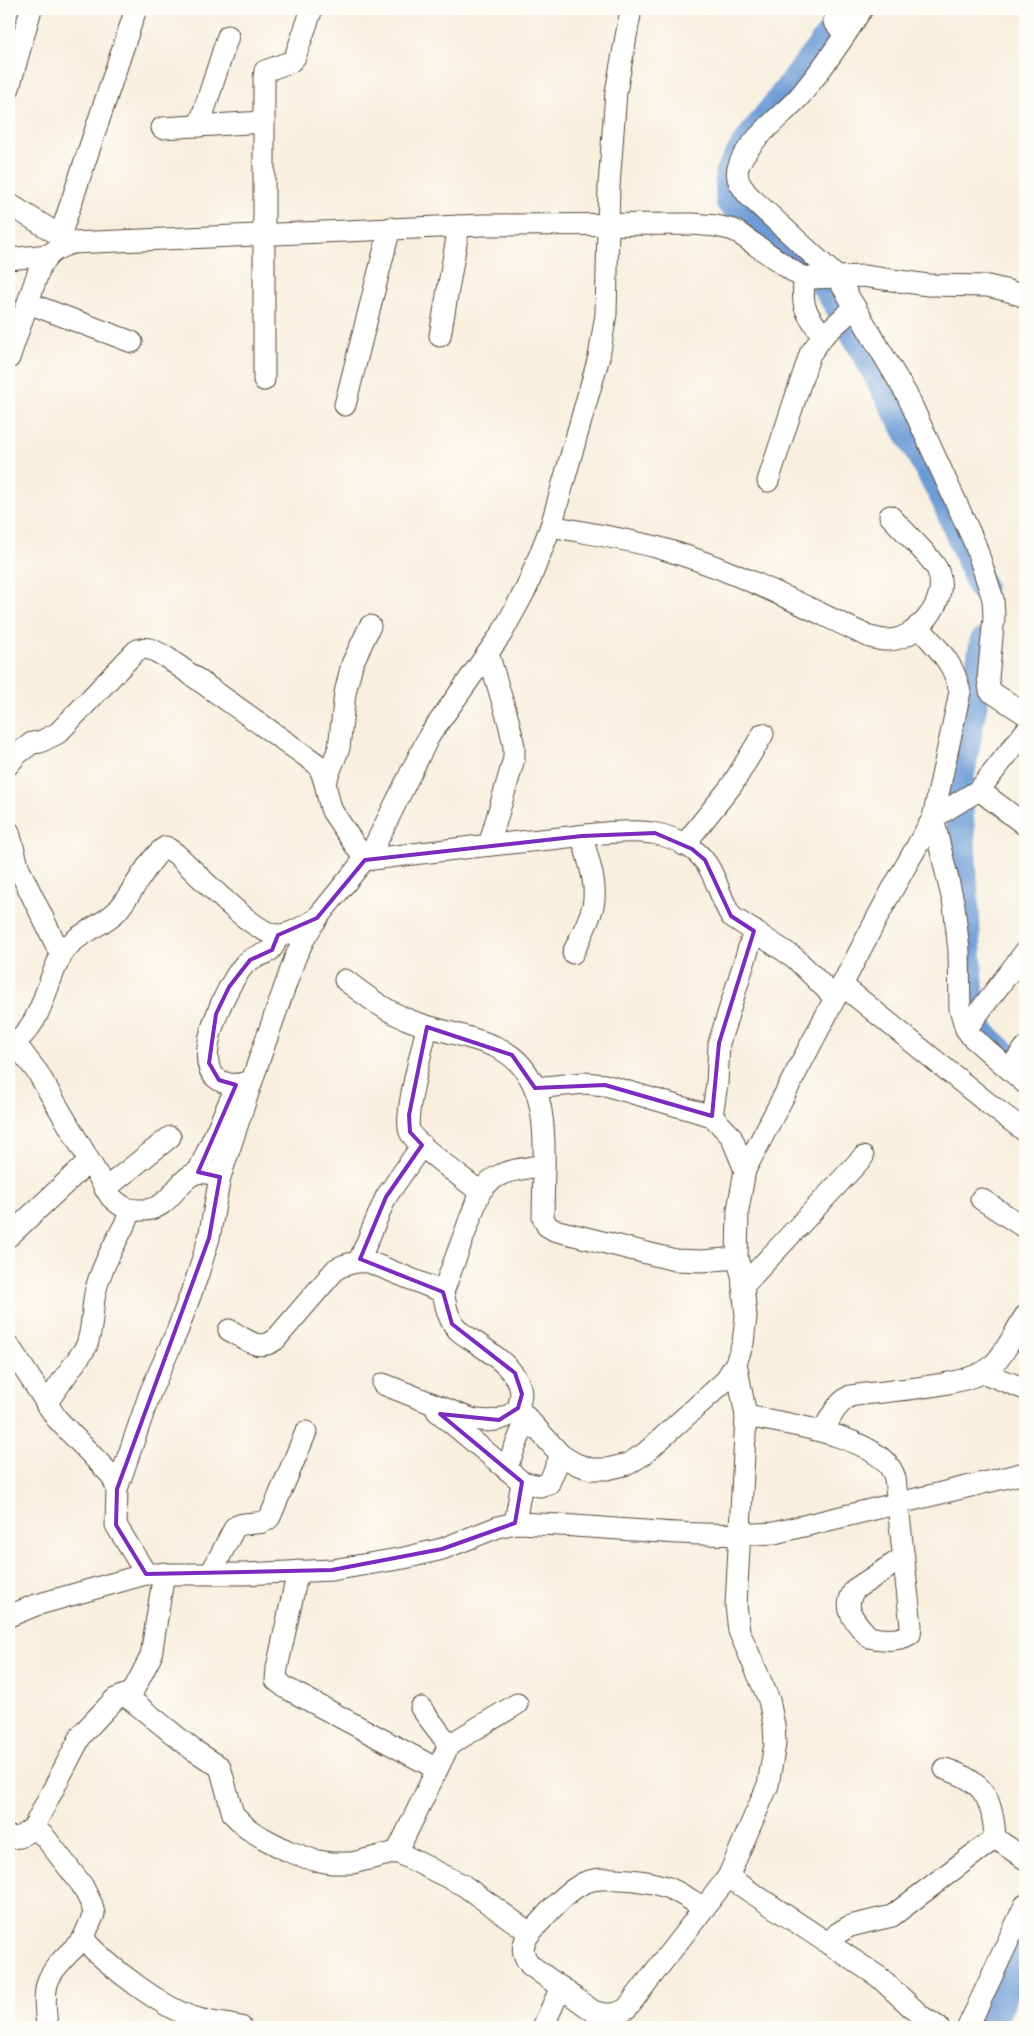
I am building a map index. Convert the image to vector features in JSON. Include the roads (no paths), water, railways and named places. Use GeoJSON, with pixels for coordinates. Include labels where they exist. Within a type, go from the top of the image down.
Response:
{"type":"FeatureCollection","features":[{"type":"Feature","properties":{"kind":"street"},"geometry":{"type":"LineString","coordinates":[[9,88],[31,9]]}},
{"type":"Feature","properties":{"kind":"street"},"geometry":{"type":"LineString","coordinates":[[9,358],[40,268],[48,255],[66,239],[136,9]]}},
{"type":"Feature","properties":{"kind":"street"},"geometry":{"type":"LineString","coordinates":[[264,380],[265,71],[290,62],[295,57],[312,9]]}},
{"type":"Feature","properties":{"kind":"street"},"geometry":{"type":"LineString","coordinates":[[862,9],[841,25],[799,97],[745,153],[738,166],[737,175],[740,184],[748,195],[821,277],[849,313],[907,394],[945,476],[983,566],[993,599],[993,624],[988,678],[990,691],[1025,714]]}},
{"type":"Feature","properties":{"kind":"street"},"geometry":{"type":"LineString","coordinates":[[278,936],[256,926],[176,854],[166,848],[156,854],[135,888],[116,912],[73,943],[61,955],[36,1020],[12,1045],[38,1073],[106,1189],[121,1207],[149,1211],[162,1205],[191,1176],[198,1172],[244,1082],[304,939],[317,918],[373,849],[430,736],[502,633],[527,587],[551,526],[599,358],[606,314],[609,186],[616,92],[628,10]]}},
{"type":"Feature","properties":{"kind":"street"},"geometry":{"type":"LineString","coordinates":[[200,126],[228,36]]}},
{"type":"Feature","properties":{"kind":"street"},"geometry":{"type":"LineString","coordinates":[[162,128],[264,122]]}},
{"type":"Feature","properties":{"kind":"street"},"geometry":{"type":"LineString","coordinates":[[9,204],[66,239],[459,226],[609,223],[716,226],[734,230],[748,238],[789,270],[800,276],[876,277],[928,285],[988,286],[1009,291],[1025,298]]}},
{"type":"Feature","properties":{"kind":"street"},"geometry":{"type":"LineString","coordinates":[[440,336],[459,226]]}},
{"type":"Feature","properties":{"kind":"street"},"geometry":{"type":"LineString","coordinates":[[345,405],[390,228]]}},
{"type":"Feature","properties":{"kind":"street"},"geometry":{"type":"LineString","coordinates":[[9,259],[48,255]]}},
{"type":"Feature","properties":{"kind":"street"},"geometry":{"type":"LineString","coordinates":[[821,277],[802,297],[806,312],[823,336]]}},
{"type":"Feature","properties":{"kind":"street"},"geometry":{"type":"LineString","coordinates":[[28,303],[132,342]]}},
{"type":"Feature","properties":{"kind":"street"},"geometry":{"type":"LineString","coordinates":[[768,481],[810,354],[823,336],[849,313]]}},
{"type":"Feature","properties":{"kind":"street"},"geometry":{"type":"LineString","coordinates":[[551,526],[655,547],[686,557],[776,593],[870,637],[886,640],[902,637],[930,616],[937,604],[942,585],[937,569],[890,516]]}},
{"type":"Feature","properties":{"kind":"street"},"geometry":{"type":"LineString","coordinates":[[326,780],[339,748],[345,693],[352,664],[370,626]]}},
{"type":"Feature","properties":{"kind":"street"},"geometry":{"type":"LineString","coordinates":[[918,626],[948,660],[957,676],[960,692],[954,904],[959,951],[960,1009],[966,1029],[972,1037],[1025,1083]]}},
{"type":"Feature","properties":{"kind":"street"},"geometry":{"type":"LineString","coordinates":[[9,764],[16,755],[32,743],[45,740],[58,733],[136,651],[141,648],[148,648],[166,657],[317,764],[326,780],[332,811],[365,860]]}},
{"type":"Feature","properties":{"kind":"street"},"geometry":{"type":"LineString","coordinates":[[488,653],[514,746],[514,758],[489,845]]}},
{"type":"Feature","properties":{"kind":"street"},"geometry":{"type":"LineString","coordinates":[[523,1413],[561,1455],[576,1464],[591,1469],[607,1469],[628,1464],[644,1454],[725,1381],[736,1363],[743,1343],[746,1316],[744,1286],[736,1258],[738,1210],[745,1170],[839,991],[957,803],[1025,732]]}},
{"type":"Feature","properties":{"kind":"street"},"geometry":{"type":"LineString","coordinates":[[684,845],[732,785],[763,734]]}},
{"type":"Feature","properties":{"kind":"street"},"geometry":{"type":"LineString","coordinates":[[957,803],[1025,825]]}},
{"type":"Feature","properties":{"kind":"street"},"geometry":{"type":"LineString","coordinates":[[9,832],[19,869],[61,955]]}},
{"type":"Feature","properties":{"kind":"street"},"geometry":{"type":"LineString","coordinates":[[365,860],[489,845],[634,832],[655,833],[672,839],[692,849],[705,860],[715,877],[725,906],[731,916],[795,958],[1025,1131]]}},
{"type":"Feature","properties":{"kind":"street"},"geometry":{"type":"LineString","coordinates":[[573,953],[593,905],[594,890],[582,836]]}},
{"type":"Feature","properties":{"kind":"street"},"geometry":{"type":"LineString","coordinates":[[244,1082],[219,1080],[210,1069],[210,1041],[216,1014],[229,987],[244,965],[250,960],[268,954],[272,950],[278,936],[317,918]]}},
{"type":"Feature","properties":{"kind":"street"},"geometry":{"type":"LineString","coordinates":[[712,1116],[717,1084],[719,1043],[754,931]]}},
{"type":"Feature","properties":{"kind":"street"},"geometry":{"type":"LineString","coordinates":[[966,1029],[1025,952]]}},
{"type":"Feature","properties":{"kind":"street"},"geometry":{"type":"LineString","coordinates":[[345,980],[393,1014],[496,1047],[512,1055],[528,1074],[536,1088],[545,1134],[543,1217],[547,1226],[554,1230],[675,1260],[702,1261],[736,1258]]}},
{"type":"Feature","properties":{"kind":"street"},"geometry":{"type":"LineString","coordinates":[[427,1026],[409,1115],[410,1132],[422,1145],[480,1192]]}},
{"type":"Feature","properties":{"kind":"street"},"geometry":{"type":"LineString","coordinates":[[1009,1069],[1025,1048]]}},
{"type":"Feature","properties":{"kind":"street"},"geometry":{"type":"LineString","coordinates":[[130,1697],[151,1656],[155,1573],[116,1525],[117,1489],[150,1393],[178,1329],[206,1247],[215,1216],[220,1177],[244,1082]]}},
{"type":"Feature","properties":{"kind":"street"},"geometry":{"type":"LineString","coordinates":[[536,1088],[584,1083],[606,1085],[712,1116],[731,1136],[745,1170]]}},
{"type":"Feature","properties":{"kind":"street"},"geometry":{"type":"LineString","coordinates":[[106,1189],[170,1137]]}},
{"type":"Feature","properties":{"kind":"street"},"geometry":{"type":"LineString","coordinates":[[359,1261],[386,1196],[422,1145]]}},
{"type":"Feature","properties":{"kind":"street"},"geometry":{"type":"LineString","coordinates":[[744,1286],[863,1157]]}},
{"type":"Feature","properties":{"kind":"street"},"geometry":{"type":"LineString","coordinates":[[9,1236],[89,1161]]}},
{"type":"Feature","properties":{"kind":"street"},"geometry":{"type":"LineString","coordinates":[[515,1523],[514,1475],[523,1413],[521,1384],[514,1373],[452,1324],[443,1292],[480,1192],[487,1182],[496,1175],[544,1165]]}},
{"type":"Feature","properties":{"kind":"street"},"geometry":{"type":"LineString","coordinates":[[198,1172],[220,1177]]}},
{"type":"Feature","properties":{"kind":"street"},"geometry":{"type":"LineString","coordinates":[[981,1199],[1025,1228]]}},
{"type":"Feature","properties":{"kind":"street"},"geometry":{"type":"LineString","coordinates":[[46,1404],[86,1347],[90,1337],[96,1290],[100,1278],[132,1210]]}},
{"type":"Feature","properties":{"kind":"street"},"geometry":{"type":"LineString","coordinates":[[229,1330],[260,1346],[267,1346],[275,1340],[336,1269],[344,1264],[359,1261],[369,1262],[443,1292]]}},
{"type":"Feature","properties":{"kind":"street"},"geometry":{"type":"LineString","coordinates":[[823,1431],[836,1408],[850,1396],[946,1383],[984,1373],[995,1364],[1025,1316]]}},
{"type":"Feature","properties":{"kind":"street"},"geometry":{"type":"LineString","coordinates":[[9,1346],[46,1404],[65,1428],[112,1476],[117,1489]]}},
{"type":"Feature","properties":{"kind":"street"},"geometry":{"type":"LineString","coordinates":[[704,1908],[665,1886],[617,1879],[587,1881],[579,1885],[530,1933],[523,1946],[525,1958],[530,1965],[593,2011],[605,2015],[619,2014],[627,2008],[728,1877],[768,1785],[775,1744],[774,1725],[769,1700],[739,1631],[736,1606],[738,1536],[746,1416],[736,1363]]}},
{"type":"Feature","properties":{"kind":"street"},"geometry":{"type":"LineString","coordinates":[[984,1373],[1025,1389]]}},
{"type":"Feature","properties":{"kind":"street"},"geometry":{"type":"LineString","coordinates":[[384,1384],[426,1401],[460,1422],[514,1475],[540,1486],[549,1483],[561,1455]]}},
{"type":"Feature","properties":{"kind":"street"},"geometry":{"type":"LineString","coordinates":[[460,1422],[486,1422],[499,1420],[512,1414],[523,1413]]}},
{"type":"Feature","properties":{"kind":"street"},"geometry":{"type":"LineString","coordinates":[[746,1416],[823,1431],[884,1459],[892,1468],[904,1557]]}},
{"type":"Feature","properties":{"kind":"street"},"geometry":{"type":"LineString","coordinates":[[211,1574],[235,1527],[240,1523],[262,1523],[270,1517],[306,1432]]}},
{"type":"Feature","properties":{"kind":"street"},"geometry":{"type":"LineString","coordinates":[[9,1616],[36,1605],[155,1573],[211,1574],[332,1570],[404,1558],[442,1549],[498,1527],[515,1523],[686,1535],[738,1536],[774,1533],[802,1528],[897,1503],[1025,1473]]}},
{"type":"Feature","properties":{"kind":"street"},"geometry":{"type":"LineString","coordinates":[[298,1571],[276,1668],[276,1680],[286,1688],[437,1769]]}},
{"type":"Feature","properties":{"kind":"street"},"geometry":{"type":"LineString","coordinates":[[9,1838],[20,1837],[33,1828],[82,1734],[115,1698],[121,1695],[130,1697],[192,1749],[220,1767],[233,1814],[248,1829],[263,1838],[288,1851],[313,1860],[331,1863],[352,1863],[397,1852],[463,1885],[530,1933]]}},
{"type":"Feature","properties":{"kind":"street"},"geometry":{"type":"LineString","coordinates":[[397,1852],[449,1745],[517,1704]]}},
{"type":"Feature","properties":{"kind":"street"},"geometry":{"type":"LineString","coordinates":[[421,1708],[449,1745]]}},
{"type":"Feature","properties":{"kind":"street"},"geometry":{"type":"LineString","coordinates":[[945,1770],[961,1774],[983,1790],[989,1800],[994,1819],[995,1838]]}},
{"type":"Feature","properties":{"kind":"street"},"geometry":{"type":"LineString","coordinates":[[33,1828],[44,1836],[82,1885],[92,1905],[94,1914],[83,1939],[52,1973],[48,1982],[46,1994],[47,2027]]}},
{"type":"Feature","properties":{"kind":"street"},"geometry":{"type":"LineString","coordinates":[[829,1944],[838,1933],[850,1926],[892,1916],[995,1838]]}},
{"type":"Feature","properties":{"kind":"street"},"geometry":{"type":"LineString","coordinates":[[995,1838],[1025,1859]]}},
{"type":"Feature","properties":{"kind":"street"},"geometry":{"type":"LineString","coordinates":[[728,1877],[878,1977],[921,2016],[938,2027]]}},
{"type":"Feature","properties":{"kind":"street"},"geometry":{"type":"LineString","coordinates":[[968,2027],[1025,1905]]}},
{"type":"Feature","properties":{"kind":"street"},"geometry":{"type":"LineString","coordinates":[[83,1939],[94,1951],[134,1983],[184,2014],[215,2025],[241,2027]]}},
{"type":"Feature","properties":{"kind":"street"},"geometry":{"type":"LineString","coordinates":[[543,2027],[561,1987]]}},
{"type":"Feature","properties":{"kind":"waterway"},"geometry":{"type":"LineString","coordinates":[[850,9],[745,146],[729,173],[730,201],[761,235],[812,266],[842,310],[945,499],[981,586]]}},
{"type":"Feature","properties":{"kind":"waterway"},"geometry":{"type":"LineString","coordinates":[[984,642],[958,789],[971,1018],[988,1040],[1008,1058]]}},
{"type":"Feature","properties":{"kind":"waterway"},"geometry":{"type":"LineString","coordinates":[[990,2027],[1025,1943]]}}]}
